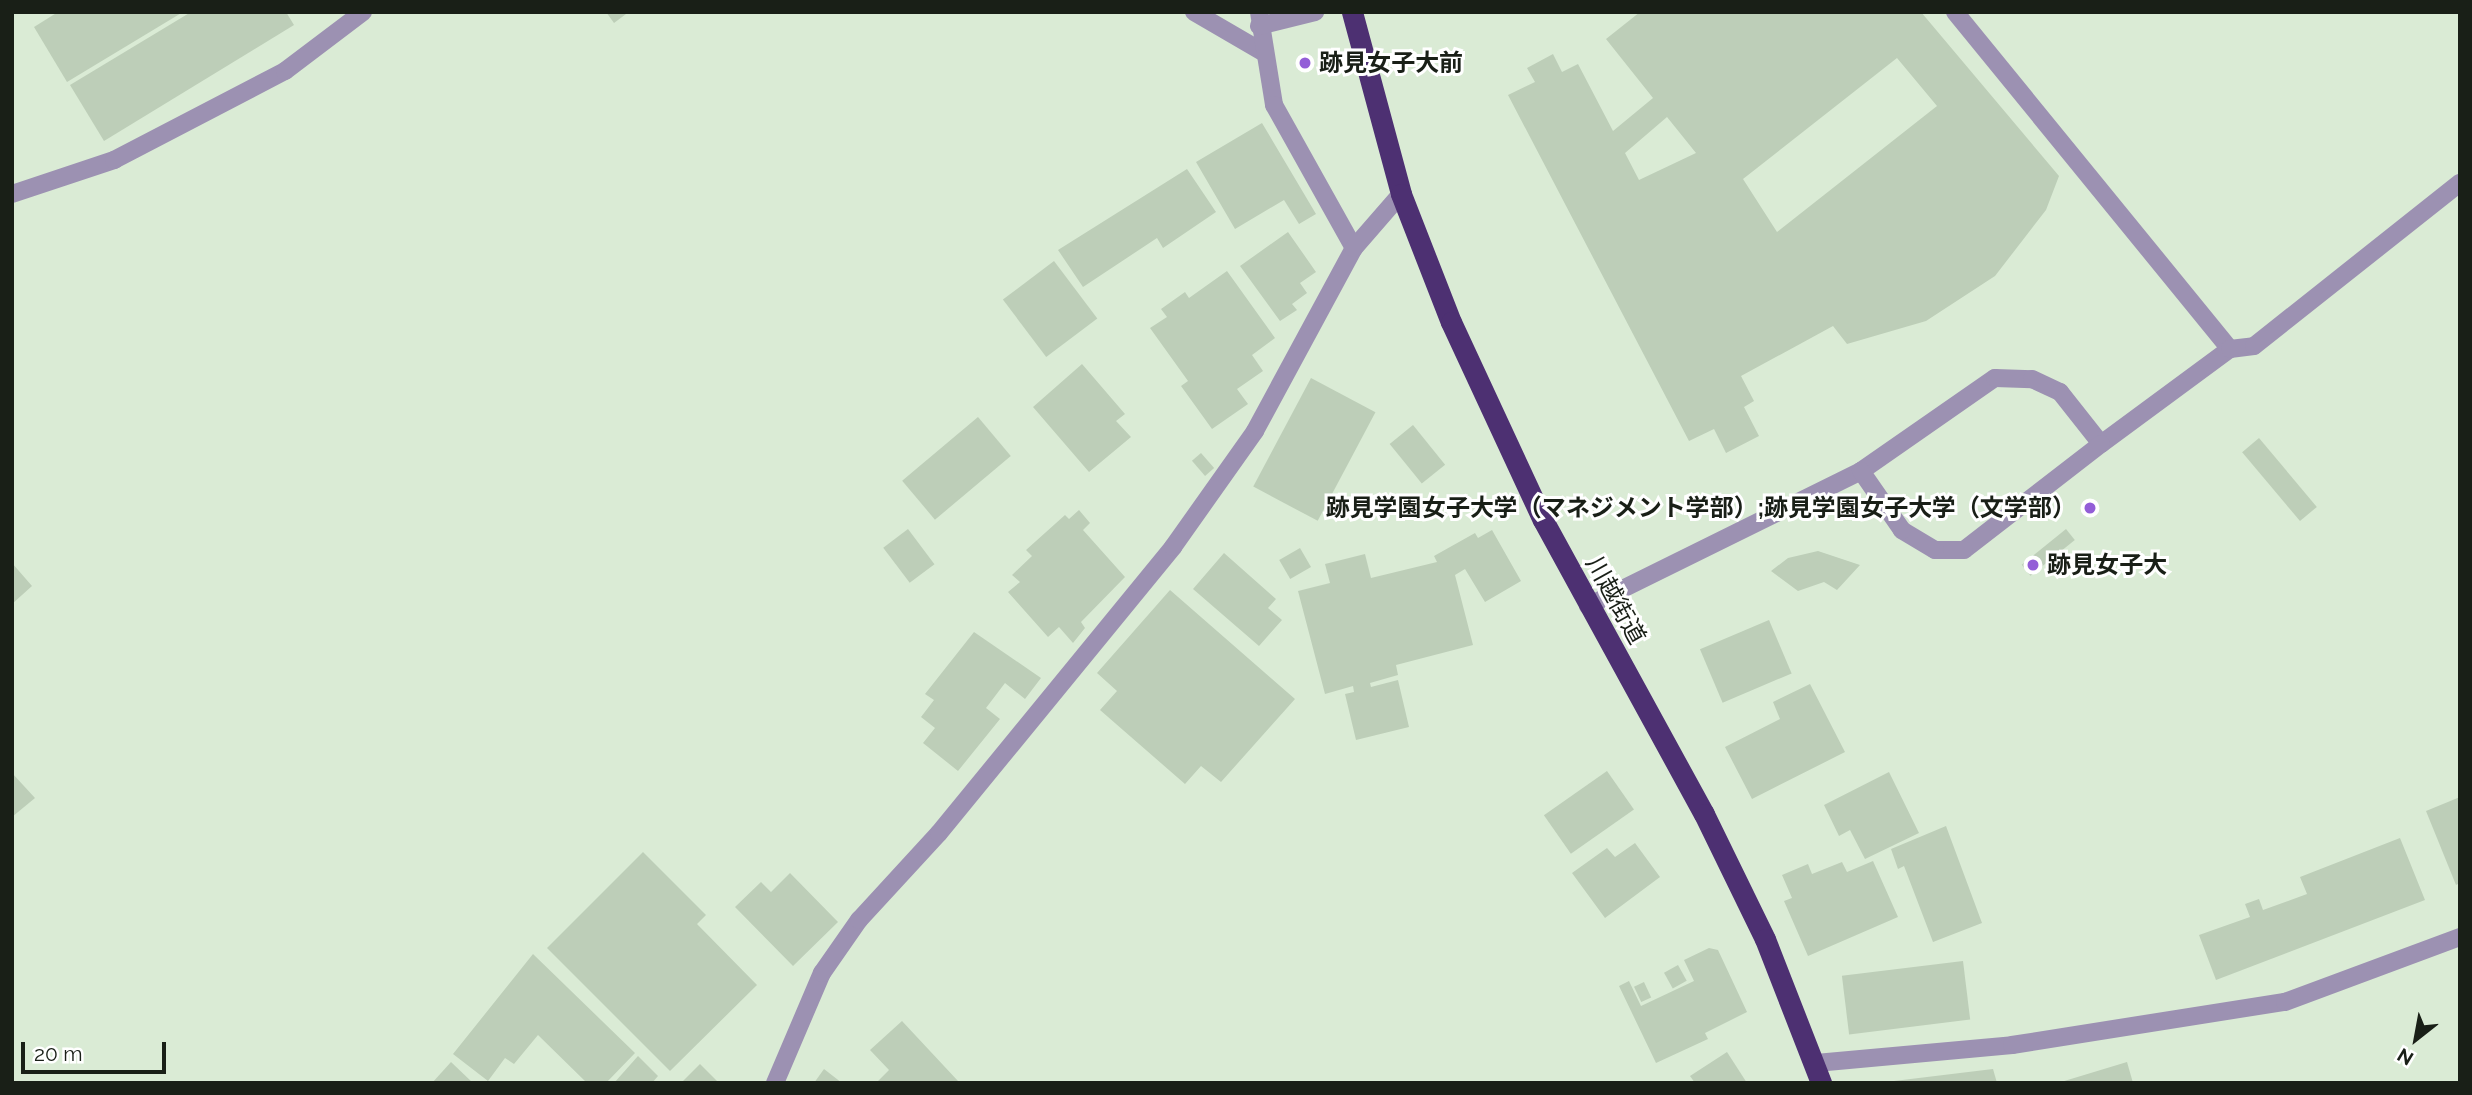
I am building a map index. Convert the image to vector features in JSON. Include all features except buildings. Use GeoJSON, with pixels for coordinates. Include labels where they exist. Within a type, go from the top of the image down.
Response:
{"type":"FeatureCollection","features":[{"type":"Feature","properties":{"kind":"highway","name":"川越街道"},"geometry":{"type":"LineString","coordinates":[[1352,12],[1401,194],[1451,322],[1588,606],[1704,814],[1765,939],[1819,1073]]}},
{"type":"Feature","properties":{"kind":"street"},"geometry":{"type":"LineString","coordinates":[[12,194],[114,160],[285,71],[363,12]]}},
{"type":"Feature","properties":{"kind":"street"},"geometry":{"type":"LineString","coordinates":[[1194,12],[1261,51]]}},
{"type":"Feature","properties":{"kind":"street"},"geometry":{"type":"LineString","coordinates":[[1315,12],[1259,19],[1261,51],[1274,104],[1354,248]]}},
{"type":"Feature","properties":{"kind":"street"},"geometry":{"type":"LineString","coordinates":[[1955,12],[2230,349]]}},
{"type":"Feature","properties":{"kind":"street"},"geometry":{"type":"LineString","coordinates":[[1861,471],[1902,530],[1935,550],[1964,550],[2230,349],[2255,346],[2460,183]]}},
{"type":"Feature","properties":{"kind":"street"},"geometry":{"type":"LineString","coordinates":[[775,1083],[794,1028],[829,963],[1173,547],[1255,431],[1354,248],[1401,194]]}},
{"type":"Feature","properties":{"kind":"street"},"geometry":{"type":"LineString","coordinates":[[1588,606],[1861,471],[1994,378],[2032,379],[2060,392],[2101,444]]}},
{"type":"Feature","properties":{"kind":"street"},"geometry":{"type":"LineString","coordinates":[[1819,1073],[2285,1003],[2460,937]]}},
{"type":"Feature","properties":{"kind":"place","name":"跡見女子大前"},"geometry":{"type":"Point","coordinates":[1305,63]}},
{"type":"Feature","properties":{"kind":"place","name":"跡見学園女子大学（マネジメント学部）;跡見学園女子大学（文学部）"},"geometry":{"type":"Point","coordinates":[2090,508]}},
{"type":"Feature","properties":{"kind":"place","name":"跡見女子大"},"geometry":{"type":"Point","coordinates":[2033,565]}}]}
